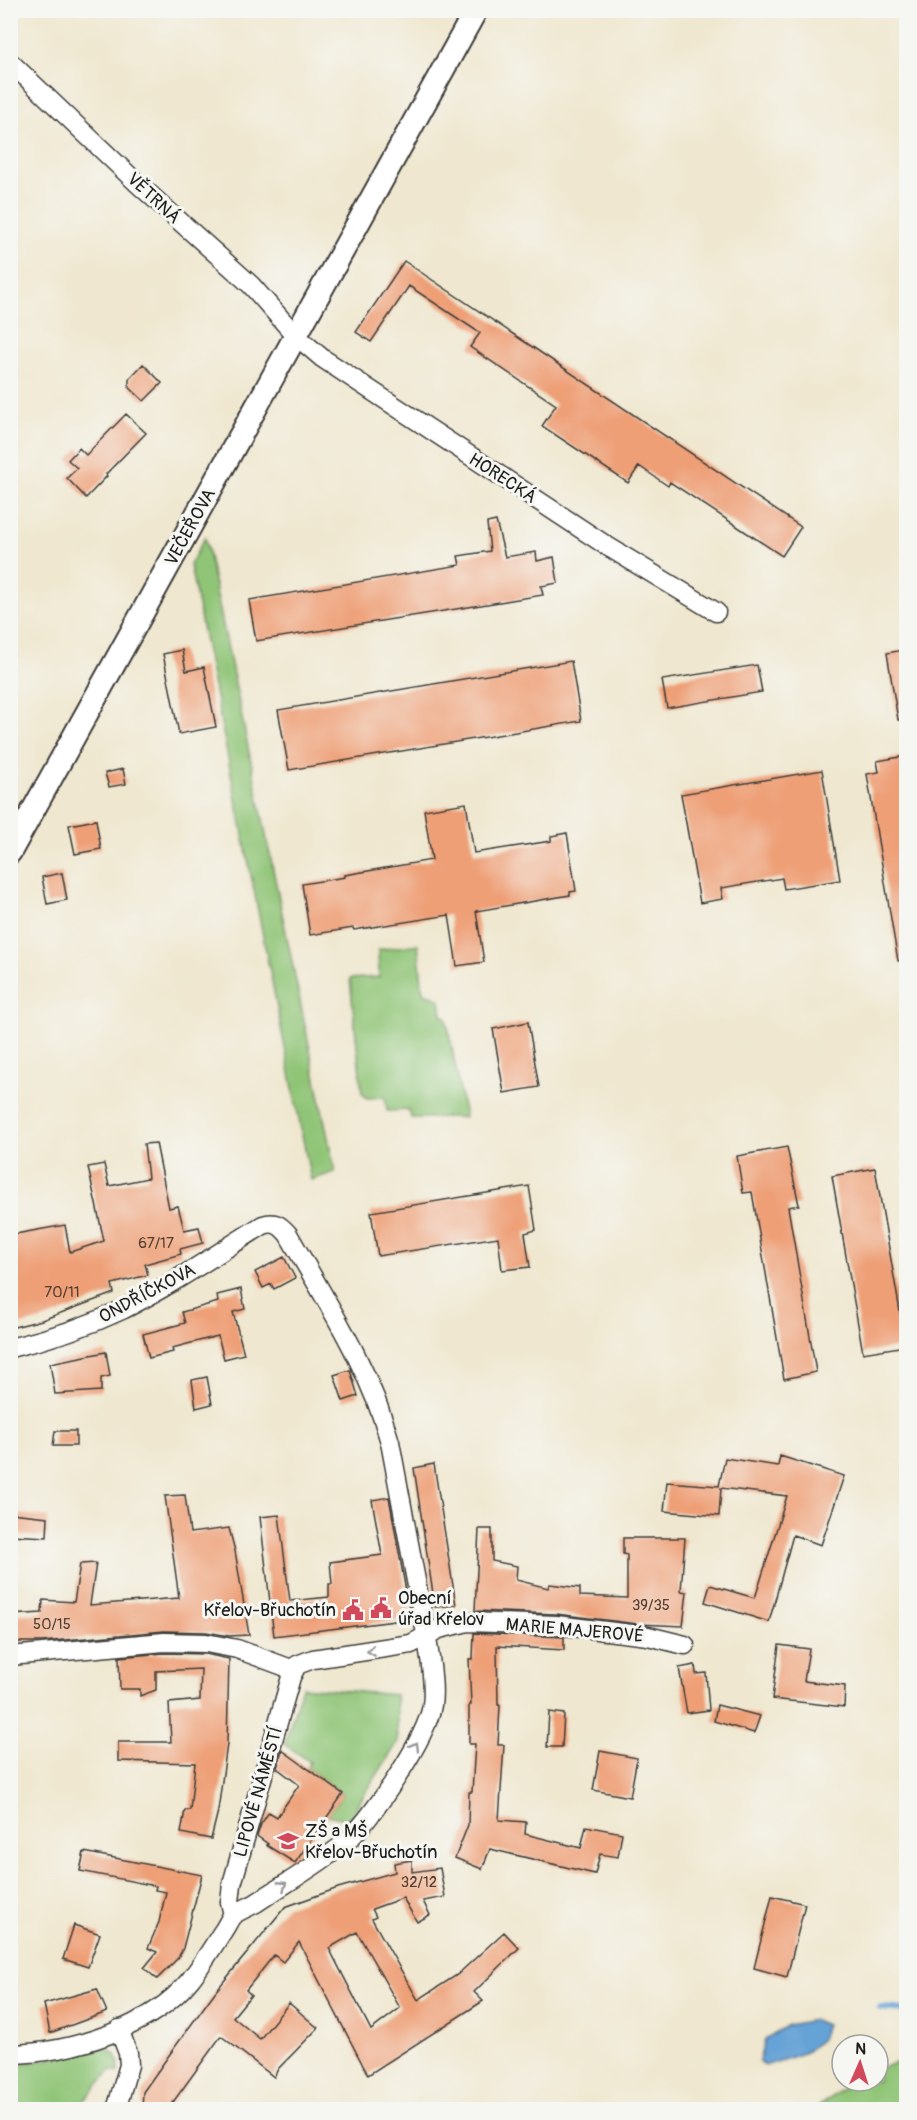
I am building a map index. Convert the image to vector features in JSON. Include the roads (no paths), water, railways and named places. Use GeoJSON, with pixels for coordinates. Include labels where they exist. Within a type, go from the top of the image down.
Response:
{"type":"FeatureCollection","features":[{"type":"Feature","properties":{"kind":"street","name":"VEČEŘOVA"},"geometry":{"type":"LineString","coordinates":[[10,852],[476,10]]}},
{"type":"Feature","properties":{"kind":"street","name":"VĚTRNÁ"},"geometry":{"type":"LineString","coordinates":[[10,62],[164,208],[264,298],[295,335]]}},
{"type":"Feature","properties":{"kind":"street","name":"HORECKÁ"},"geometry":{"type":"LineString","coordinates":[[295,335],[322,358],[447,441],[607,546],[716,612]]}},
{"type":"Feature","properties":{"kind":"street","name":"ONDŘÍČKOVA"},"geometry":{"type":"LineString","coordinates":[[10,1348],[57,1335],[124,1308],[263,1225],[276,1223],[288,1233],[362,1365],[382,1413],[390,1442],[426,1635]]}},
{"type":"Feature","properties":{"kind":"street","name":"MARIE MAJEROVÉ"},"geometry":{"type":"LineString","coordinates":[[294,1670],[304,1661],[402,1646],[411,1644],[439,1629],[456,1624],[482,1622],[597,1629],[648,1636],[685,1645]]}},
{"type":"Feature","properties":{"kind":"street"},"geometry":{"type":"LineString","coordinates":[[10,2055],[63,2048],[119,2029],[157,2010],[179,1991],[200,1967],[233,1915],[285,1884],[347,1841],[361,1827],[424,1732],[430,1715],[433,1698],[426,1635]]}},
{"type":"Feature","properties":{"kind":"street"},"geometry":{"type":"LineString","coordinates":[[10,1656],[164,1642],[206,1643],[237,1649],[294,1670]]}},
{"type":"Feature","properties":{"kind":"street","name":"LIPOVÉ NÁMĚSTÍ"},"geometry":{"type":"LineString","coordinates":[[233,1915],[230,1902],[232,1884],[294,1670]]}},
{"type":"Feature","properties":{"kind":"street"},"geometry":{"type":"LineString","coordinates":[[116,2109],[129,2065],[128,2053],[119,2029]]}},
{"type":"Feature","properties":{"kind":"water"},"geometry":{"type":"Polygon","coordinates":[[[814,2020],[826,2025],[821,2039],[806,2052],[765,2066],[759,2060],[765,2039],[788,2025],[814,2020]]]}},
{"type":"Feature","properties":{"kind":"waterway"},"geometry":{"type":"LineString","coordinates":[[880,2008],[906,2010]]}},
{"type":"Feature","properties":{"kind":"place","name":"Obecní úřad Křelov"},"geometry":{"type":"Point","coordinates":[381,1608]}},
{"type":"Feature","properties":{"kind":"place","name":"Křelov-Břuchotín"},"geometry":{"type":"Point","coordinates":[353,1610]}},
{"type":"Feature","properties":{"kind":"place","name":"ZŠ a MŠ Křelov-Břuchotín"},"geometry":{"type":"Point","coordinates":[288,1841]}}]}
